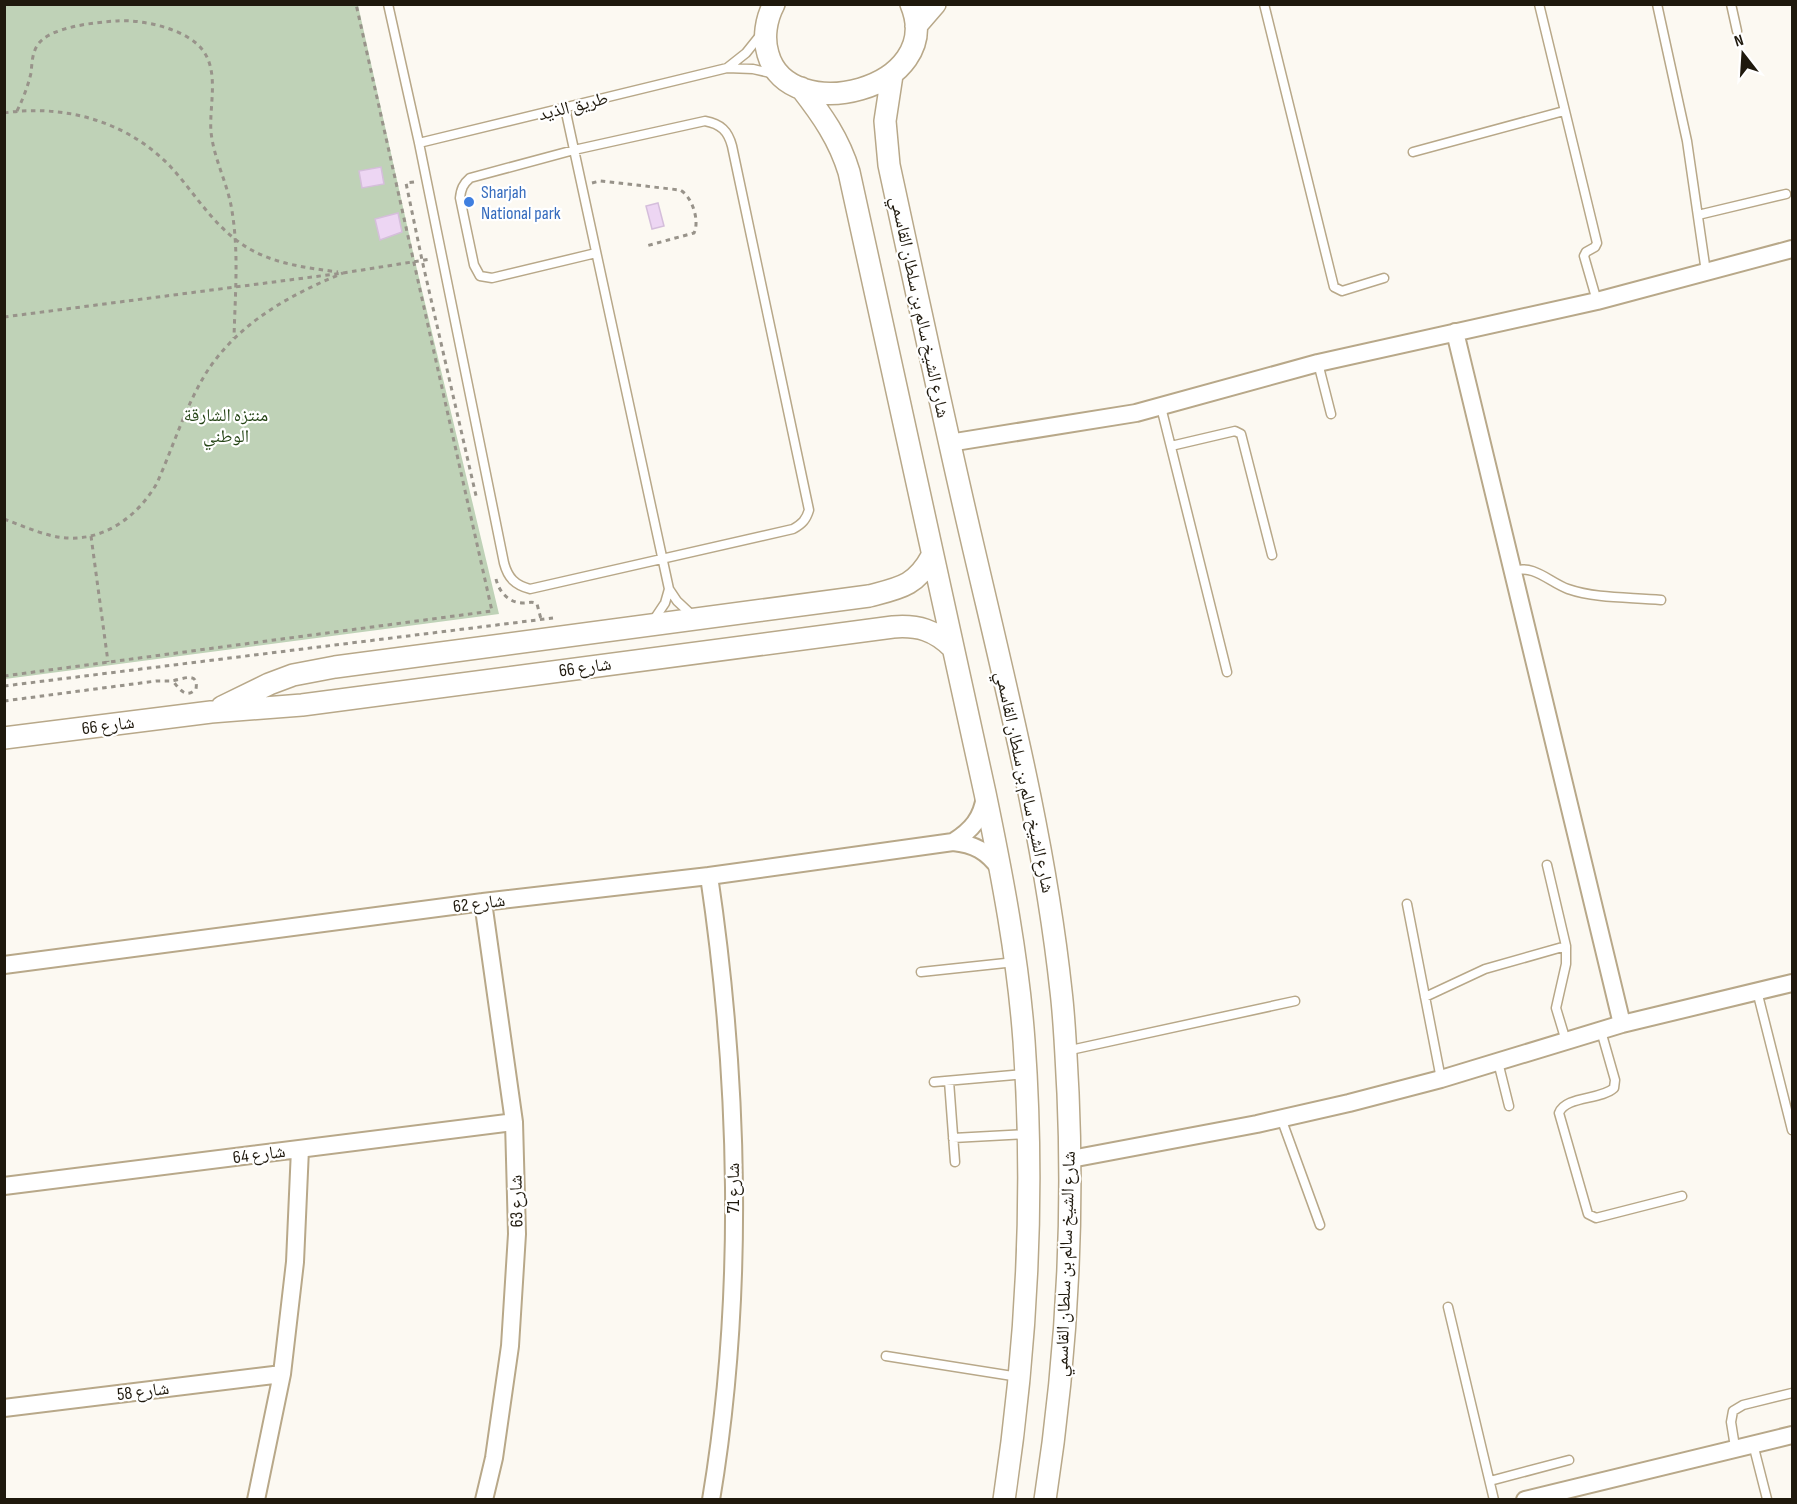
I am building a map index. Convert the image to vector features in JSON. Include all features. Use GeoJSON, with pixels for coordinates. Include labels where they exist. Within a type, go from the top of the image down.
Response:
{"type":"FeatureCollection","features":[{"type":"Feature","properties":{"kind":"street"},"geometry":{"type":"LineString","coordinates":[[774,4],[767,27],[766,47],[769,57],[780,75],[801,88],[826,92],[869,87],[892,75],[908,57],[915,37],[916,26],[911,4]]}},
{"type":"Feature","properties":{"kind":"street"},"geometry":{"type":"LineString","coordinates":[[916,26],[935,4]]}},
{"type":"Feature","properties":{"kind":"street","name":"شارع الشيخ سالم بن سلطان القاسمي"},"geometry":{"type":"LineString","coordinates":[[892,75],[885,121],[889,165],[949,444],[1038,831],[1062,994],[1071,1159],[1067,1310],[1059,1397],[1045,1500]]}},
{"type":"Feature","properties":{"kind":"street","name":"شارع الشيخ سالم بن سلطان القاسمي"},"geometry":{"type":"LineString","coordinates":[[801,88],[833,133],[849,172],[985,793],[1001,870],[1015,962],[1026,1074],[1030,1209],[1027,1293],[1020,1377],[1004,1500]]}},
{"type":"Feature","properties":{"kind":"street"},"geometry":{"type":"LineString","coordinates":[[949,444],[1110,418],[1161,407],[1318,363],[1597,301],[1706,274],[1792,249]]}},
{"type":"Feature","properties":{"kind":"street"},"geometry":{"type":"LineString","coordinates":[[1455,332],[1622,1024]]}},
{"type":"Feature","properties":{"kind":"street","name":"شارع 66"},"geometry":{"type":"LineString","coordinates":[[211,712],[293,675],[335,667],[869,596],[907,585],[918,578],[932,556]]}},
{"type":"Feature","properties":{"kind":"street"},"geometry":{"type":"LineString","coordinates":[[841,633],[871,625],[881,617],[880,603],[876,598],[869,596]]}},
{"type":"Feature","properties":{"kind":"street","name":"شارع 66"},"geometry":{"type":"LineString","coordinates":[[4,738],[211,712],[302,705],[841,633],[909,626],[941,636],[953,648]]}},
{"type":"Feature","properties":{"kind":"street"},"geometry":{"type":"LineString","coordinates":[[293,675],[279,684],[279,694],[287,701],[302,705]]}},
{"type":"Feature","properties":{"kind":"street"},"geometry":{"type":"LineString","coordinates":[[953,842],[977,823],[983,809],[985,793]]}},
{"type":"Feature","properties":{"kind":"street","name":"شارع 62"},"geometry":{"type":"LineString","coordinates":[[4,965],[483,902],[709,876],[953,842],[981,849],[993,858],[1001,870]]}},
{"type":"Feature","properties":{"kind":"street","name":"شارع 71"},"geometry":{"type":"LineString","coordinates":[[709,876],[720,951],[733,1168],[733,1248],[728,1340],[723,1410],[711,1500]]}},
{"type":"Feature","properties":{"kind":"street","name":"شارع 63"},"geometry":{"type":"LineString","coordinates":[[483,902],[514,1122],[517,1234],[510,1346],[494,1458],[484,1500]]}},
{"type":"Feature","properties":{"kind":"street"},"geometry":{"type":"LineString","coordinates":[[1071,1159],[1164,1143],[1281,1118],[1441,1078],[1622,1024],[1792,983]]}},
{"type":"Feature","properties":{"kind":"street","name":"شارع 64"},"geometry":{"type":"LineString","coordinates":[[4,1186],[514,1122]]}},
{"type":"Feature","properties":{"kind":"street"},"geometry":{"type":"LineString","coordinates":[[256,1500],[282,1374],[295,1262],[300,1149]]}},
{"type":"Feature","properties":{"kind":"street","name":"شارع 58"},"geometry":{"type":"LineString","coordinates":[[4,1408],[282,1374]]}},
{"type":"Feature","properties":{"kind":"street"},"geometry":{"type":"LineString","coordinates":[[1525,1500],[1792,1435]]}},
{"type":"Feature","properties":{"kind":"lane"},"geometry":{"type":"LineString","coordinates":[[388,4],[419,143],[504,563],[512,581],[530,589],[793,529],[807,518],[809,510],[732,146],[723,128],[705,121],[574,150],[470,178],[464,183],[460,198],[474,265],[480,276],[486,278],[596,253]]}},
{"type":"Feature","properties":{"kind":"lane"},"geometry":{"type":"LineString","coordinates":[[1264,4],[1334,286],[1342,291],[1384,278]]}},
{"type":"Feature","properties":{"kind":"lane"},"geometry":{"type":"LineString","coordinates":[[1539,4],[1597,243],[1584,256],[1597,301]]}},
{"type":"Feature","properties":{"kind":"lane"},"geometry":{"type":"LineString","coordinates":[[1657,4],[1679,99],[1706,274]]}},
{"type":"Feature","properties":{"kind":"lane"},"geometry":{"type":"LineString","coordinates":[[1731,4],[1737,31]]}},
{"type":"Feature","properties":{"kind":"lane","name":"طريق الذيد"},"geometry":{"type":"LineString","coordinates":[[727,68],[746,53],[767,27]]}},
{"type":"Feature","properties":{"kind":"lane","name":"طريق الذيد"},"geometry":{"type":"LineString","coordinates":[[419,143],[727,68],[753,69],[780,75]]}},
{"type":"Feature","properties":{"kind":"lane"},"geometry":{"type":"LineString","coordinates":[[565,108],[669,589],[687,612],[698,620]]}},
{"type":"Feature","properties":{"kind":"lane"},"geometry":{"type":"LineString","coordinates":[[1413,152],[1564,111]]}},
{"type":"Feature","properties":{"kind":"lane"},"geometry":{"type":"LineString","coordinates":[[1698,215],[1786,194]]}},
{"type":"Feature","properties":{"kind":"lane"},"geometry":{"type":"LineString","coordinates":[[1318,363],[1331,414]]}},
{"type":"Feature","properties":{"kind":"lane"},"geometry":{"type":"LineString","coordinates":[[1161,407],[1227,672]]}},
{"type":"Feature","properties":{"kind":"lane"},"geometry":{"type":"LineString","coordinates":[[1171,446],[1235,431],[1241,434],[1272,555]]}},
{"type":"Feature","properties":{"kind":"lane"},"geometry":{"type":"LineString","coordinates":[[1513,571],[1529,569],[1560,585],[1582,592],[1661,600]]}},
{"type":"Feature","properties":{"kind":"lane"},"geometry":{"type":"LineString","coordinates":[[649,626],[665,603],[669,589]]}},
{"type":"Feature","properties":{"kind":"lane"},"geometry":{"type":"LineString","coordinates":[[1547,866],[1566,946],[1566,964],[1556,1008],[1566,1041]]}},
{"type":"Feature","properties":{"kind":"lane"},"geometry":{"type":"LineString","coordinates":[[1407,904],[1441,1078]]}},
{"type":"Feature","properties":{"kind":"lane"},"geometry":{"type":"LineString","coordinates":[[1425,997],[1485,969],[1566,946]]}},
{"type":"Feature","properties":{"kind":"lane"},"geometry":{"type":"LineString","coordinates":[[921,972],[1015,962]]}},
{"type":"Feature","properties":{"kind":"lane"},"geometry":{"type":"LineString","coordinates":[[1757,991],[1792,1130]]}},
{"type":"Feature","properties":{"kind":"lane"},"geometry":{"type":"LineString","coordinates":[[1066,1051],[1295,1001]]}},
{"type":"Feature","properties":{"kind":"lane"},"geometry":{"type":"LineString","coordinates":[[1601,1030],[1616,1080],[1614,1088],[1567,1104],[1559,1113],[1588,1214],[1596,1218],[1682,1196]]}},
{"type":"Feature","properties":{"kind":"lane"},"geometry":{"type":"LineString","coordinates":[[1497,1062],[1509,1106]]}},
{"type":"Feature","properties":{"kind":"lane"},"geometry":{"type":"LineString","coordinates":[[934,1082],[1026,1074]]}},
{"type":"Feature","properties":{"kind":"lane"},"geometry":{"type":"LineString","coordinates":[[949,1081],[955,1162]]}},
{"type":"Feature","properties":{"kind":"lane"},"geometry":{"type":"LineString","coordinates":[[1281,1118],[1320,1225]]}},
{"type":"Feature","properties":{"kind":"lane"},"geometry":{"type":"LineString","coordinates":[[954,1138],[1029,1134]]}},
{"type":"Feature","properties":{"kind":"lane"},"geometry":{"type":"LineString","coordinates":[[1448,1307],[1494,1500]]}},
{"type":"Feature","properties":{"kind":"lane"},"geometry":{"type":"LineString","coordinates":[[886,1356],[1020,1377]]}},
{"type":"Feature","properties":{"kind":"lane"},"geometry":{"type":"LineString","coordinates":[[1736,1447],[1731,1422],[1733,1411],[1743,1404],[1792,1393]]}},
{"type":"Feature","properties":{"kind":"lane"},"geometry":{"type":"LineString","coordinates":[[1752,1444],[1767,1499]]}},
{"type":"Feature","properties":{"kind":"lane"},"geometry":{"type":"LineString","coordinates":[[1490,1481],[1569,1460]]}},
{"type":"Feature","properties":{"kind":"path"},"geometry":{"type":"LineString","coordinates":[[4,676],[492,611],[356,4]]}},
{"type":"Feature","properties":{"kind":"path"},"geometry":{"type":"LineString","coordinates":[[17,111],[28,85],[36,48],[46,37],[87,24],[123,20],[158,26],[190,39],[203,50],[210,65],[212,140],[230,199],[236,240],[234,339]]}},
{"type":"Feature","properties":{"kind":"path"},"geometry":{"type":"LineString","coordinates":[[4,113],[45,110],[72,113],[99,120],[124,131],[147,146],[168,165],[219,225],[236,240],[261,255],[289,265],[343,273]]}},
{"type":"Feature","properties":{"kind":"path"},"geometry":{"type":"LineString","coordinates":[[582,186],[600,181],[685,192],[697,225],[694,233],[646,246]]}},
{"type":"Feature","properties":{"kind":"path"},"geometry":{"type":"LineString","coordinates":[[4,317],[343,273],[442,257]]}},
{"type":"Feature","properties":{"kind":"path"},"geometry":{"type":"LineString","coordinates":[[4,519],[55,537],[73,538],[91,536],[123,523],[149,499],[200,384],[215,360],[256,319],[284,300],[343,273]]}},
{"type":"Feature","properties":{"kind":"path"},"geometry":{"type":"LineString","coordinates":[[91,536],[108,663]]}},
{"type":"Feature","properties":{"kind":"path"},"geometry":{"type":"LineString","coordinates":[[4,687],[563,616]]}},
{"type":"Feature","properties":{"kind":"path"},"geometry":{"type":"LineString","coordinates":[[4,700],[156,681],[173,681],[188,676],[194,679],[197,684],[196,689],[192,694],[186,694],[173,681]]}},
{"type":"Feature","properties":{"kind":"green space","name":"منتزه الشارقة الوطني"},"geometry":{"type":"Polygon","coordinates":[[[4,5],[358,5],[415,261],[499,614],[5,679],[4,5]]]}},
{"type":"Feature","properties":{"kind":"building"},"geometry":{"type":"Polygon","coordinates":[[[381,167],[384,184],[362,188],[359,171],[381,167]]]}},
{"type":"Feature","properties":{"kind":"building"},"geometry":{"type":"Polygon","coordinates":[[[658,203],[664,226],[652,229],[646,206],[658,203]]]}},
{"type":"Feature","properties":{"kind":"building"},"geometry":{"type":"Polygon","coordinates":[[[398,213],[402,232],[380,240],[375,219],[398,213]]]}},
{"type":"Feature","properties":{"kind":"place","name":"Sharjah National park"},"geometry":{"type":"Point","coordinates":[469,202]}}]}
